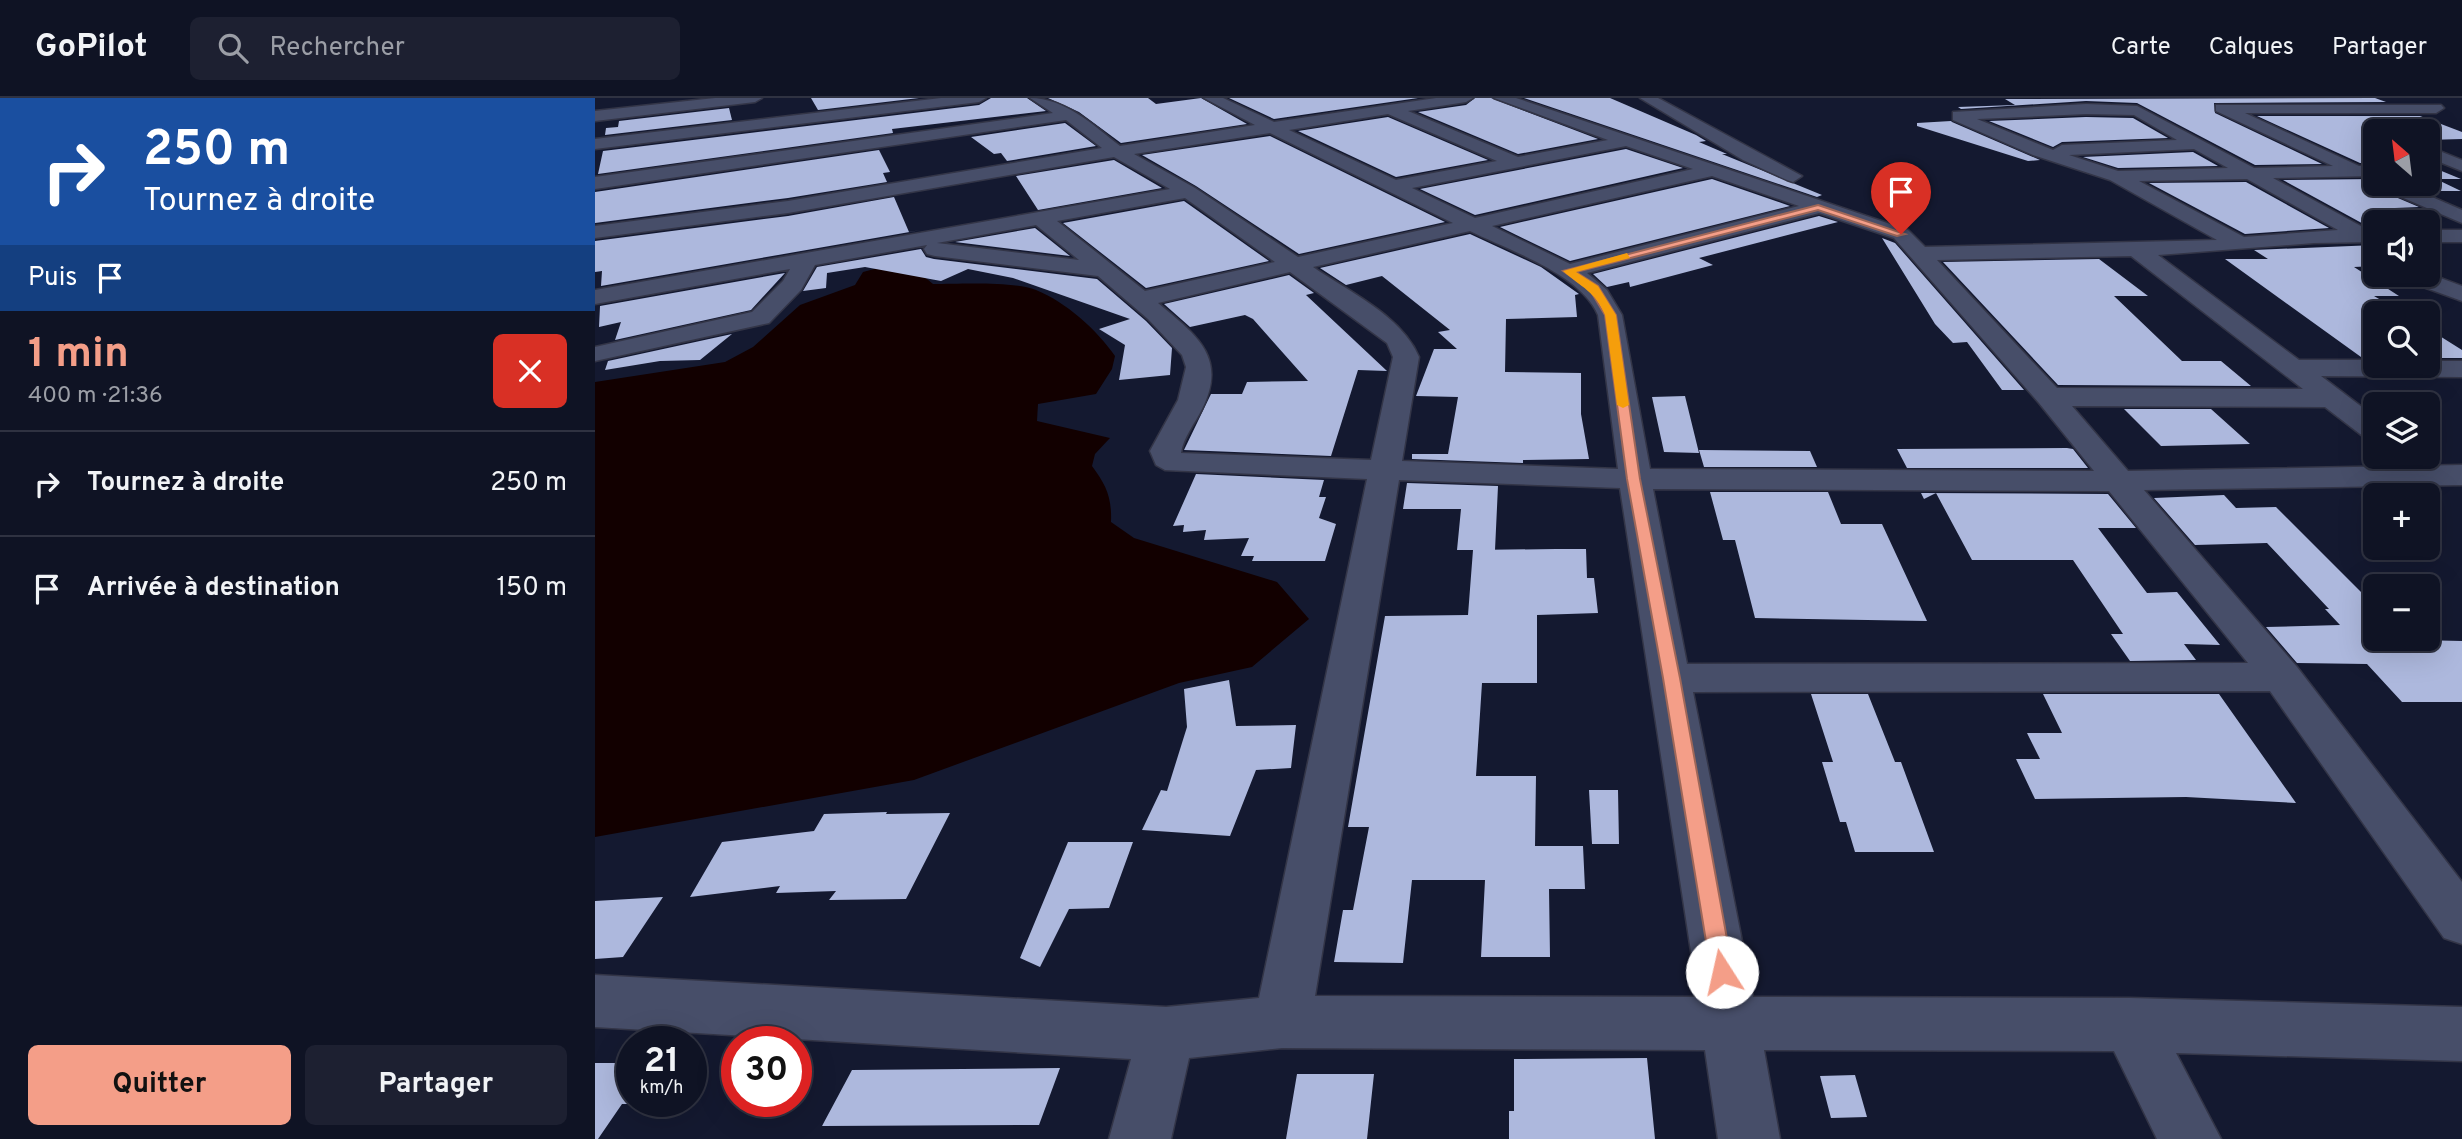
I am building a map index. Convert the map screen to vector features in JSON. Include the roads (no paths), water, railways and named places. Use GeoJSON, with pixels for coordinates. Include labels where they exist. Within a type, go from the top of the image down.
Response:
{"type":"FeatureCollection","features":[{"type":"Feature","properties":{"kind":"street"},"geometry":{"type":"LineString","coordinates":[[595,116],[747,98],[754,126],[779,164]]}},
{"type":"Feature","properties":{"kind":"street"},"geometry":{"type":"LineString","coordinates":[[595,144],[979,98]]}},
{"type":"Feature","properties":{"kind":"street"},"geometry":{"type":"LineString","coordinates":[[1037,98],[1069,115],[1118,152],[1188,192],[1296,265],[1400,342],[1406,358],[1282,1022]]}},
{"type":"Feature","properties":{"kind":"street"},"geometry":{"type":"LineString","coordinates":[[1211,98],[1568,271],[1594,288],[1611,315],[1633,479],[1672,678],[1749,1139]]}},
{"type":"Feature","properties":{"kind":"street"},"geometry":{"type":"LineString","coordinates":[[1360,98],[1515,162]]}},
{"type":"Feature","properties":{"kind":"street"},"geometry":{"type":"LineString","coordinates":[[595,232],[799,206],[1272,127],[1466,98]]}},
{"type":"Feature","properties":{"kind":"street"},"geometry":{"type":"LineString","coordinates":[[1501,98],[1710,170],[1819,194]]}},
{"type":"Feature","properties":{"kind":"street"},"geometry":{"type":"LineString","coordinates":[[1647,98],[1819,194],[1901,234],[2049,397],[2282,677],[2462,922]]}},
{"type":"Feature","properties":{"kind":"street"},"geometry":{"type":"LineString","coordinates":[[2066,98],[2086,109]]}},
{"type":"Feature","properties":{"kind":"street"},"geometry":{"type":"LineString","coordinates":[[2200,98],[2363,170]]}},
{"type":"Feature","properties":{"kind":"street"},"geometry":{"type":"LineString","coordinates":[[2305,98],[2363,123]]}},
{"type":"Feature","properties":{"kind":"street"},"geometry":{"type":"LineString","coordinates":[[2221,108],[2443,110],[2410,98]]}},
{"type":"Feature","properties":{"kind":"street"},"geometry":{"type":"LineString","coordinates":[[2240,244],[2116,176],[2039,151],[1959,115],[2086,109],[2137,111],[2363,240]]}},
{"type":"Feature","properties":{"kind":"street"},"geometry":{"type":"LineString","coordinates":[[595,184],[779,164],[1069,115]]}},
{"type":"Feature","properties":{"kind":"street"},"geometry":{"type":"LineString","coordinates":[[1395,187],[1698,128]]}},
{"type":"Feature","properties":{"kind":"street"},"geometry":{"type":"LineString","coordinates":[[1990,131],[2026,130]]}},
{"type":"Feature","properties":{"kind":"street"},"geometry":{"type":"LineString","coordinates":[[2039,151],[2195,144]]}},
{"type":"Feature","properties":{"kind":"street"},"geometry":{"type":"LineString","coordinates":[[2440,157],[2462,168]]}},
{"type":"Feature","properties":{"kind":"street"},"geometry":{"type":"LineString","coordinates":[[2440,169],[2462,168]]}},
{"type":"Feature","properties":{"kind":"street"},"geometry":{"type":"LineString","coordinates":[[1137,300],[1710,170]]}},
{"type":"Feature","properties":{"kind":"street"},"geometry":{"type":"LineString","coordinates":[[2116,176],[2363,171]]}},
{"type":"Feature","properties":{"kind":"street"},"geometry":{"type":"LineString","coordinates":[[595,297],[1188,192]]}},
{"type":"Feature","properties":{"kind":"street"},"geometry":{"type":"LineString","coordinates":[[1568,271],[1819,194]]}},
{"type":"Feature","properties":{"kind":"street"},"geometry":{"type":"LineString","coordinates":[[2414,196],[2462,217]]}},
{"type":"Feature","properties":{"kind":"street"},"geometry":{"type":"LineString","coordinates":[[1040,218],[1167,322],[1196,354],[1200,366],[1196,388],[1165,451],[1167,458],[1189,466],[1387,469],[1633,479],[2118,481],[2434,469],[2462,498]]}},
{"type":"Feature","properties":{"kind":"street"},"geometry":{"type":"LineString","coordinates":[[2440,236],[2462,236]]}},
{"type":"Feature","properties":{"kind":"street"},"geometry":{"type":"LineString","coordinates":[[829,237],[849,252],[923,247],[1103,270]]}},
{"type":"Feature","properties":{"kind":"street"},"geometry":{"type":"LineString","coordinates":[[1918,254],[2137,250],[2313,237],[2363,242]]}},
{"type":"Feature","properties":{"kind":"street"},"geometry":{"type":"LineString","coordinates":[[2137,250],[2363,422]]}},
{"type":"Feature","properties":{"kind":"street"},"geometry":{"type":"LineString","coordinates":[[597,354],[760,318],[793,285],[807,259]]}},
{"type":"Feature","properties":{"kind":"street"},"geometry":{"type":"LineString","coordinates":[[2440,286],[2462,294]]}},
{"type":"Feature","properties":{"kind":"street"},"geometry":{"type":"LineString","coordinates":[[2294,368],[2462,369]]}},
{"type":"Feature","properties":{"kind":"street"},"geometry":{"type":"LineString","coordinates":[[2049,397],[2333,398]]}},
{"type":"Feature","properties":{"kind":"street"},"geometry":{"type":"LineString","coordinates":[[1672,678],[2282,677]]}},
{"type":"Feature","properties":{"kind":"street"},"geometry":{"type":"LineString","coordinates":[[595,1001],[1166,1034],[1282,1022],[2130,1025],[2462,1034]]}},
{"type":"Feature","properties":{"kind":"street"},"geometry":{"type":"LineString","coordinates":[[2130,1025],[2190,1139]]}},
{"type":"Feature","properties":{"kind":"street"},"geometry":{"type":"LineString","coordinates":[[1140,1139],[1166,1034]]}}]}
